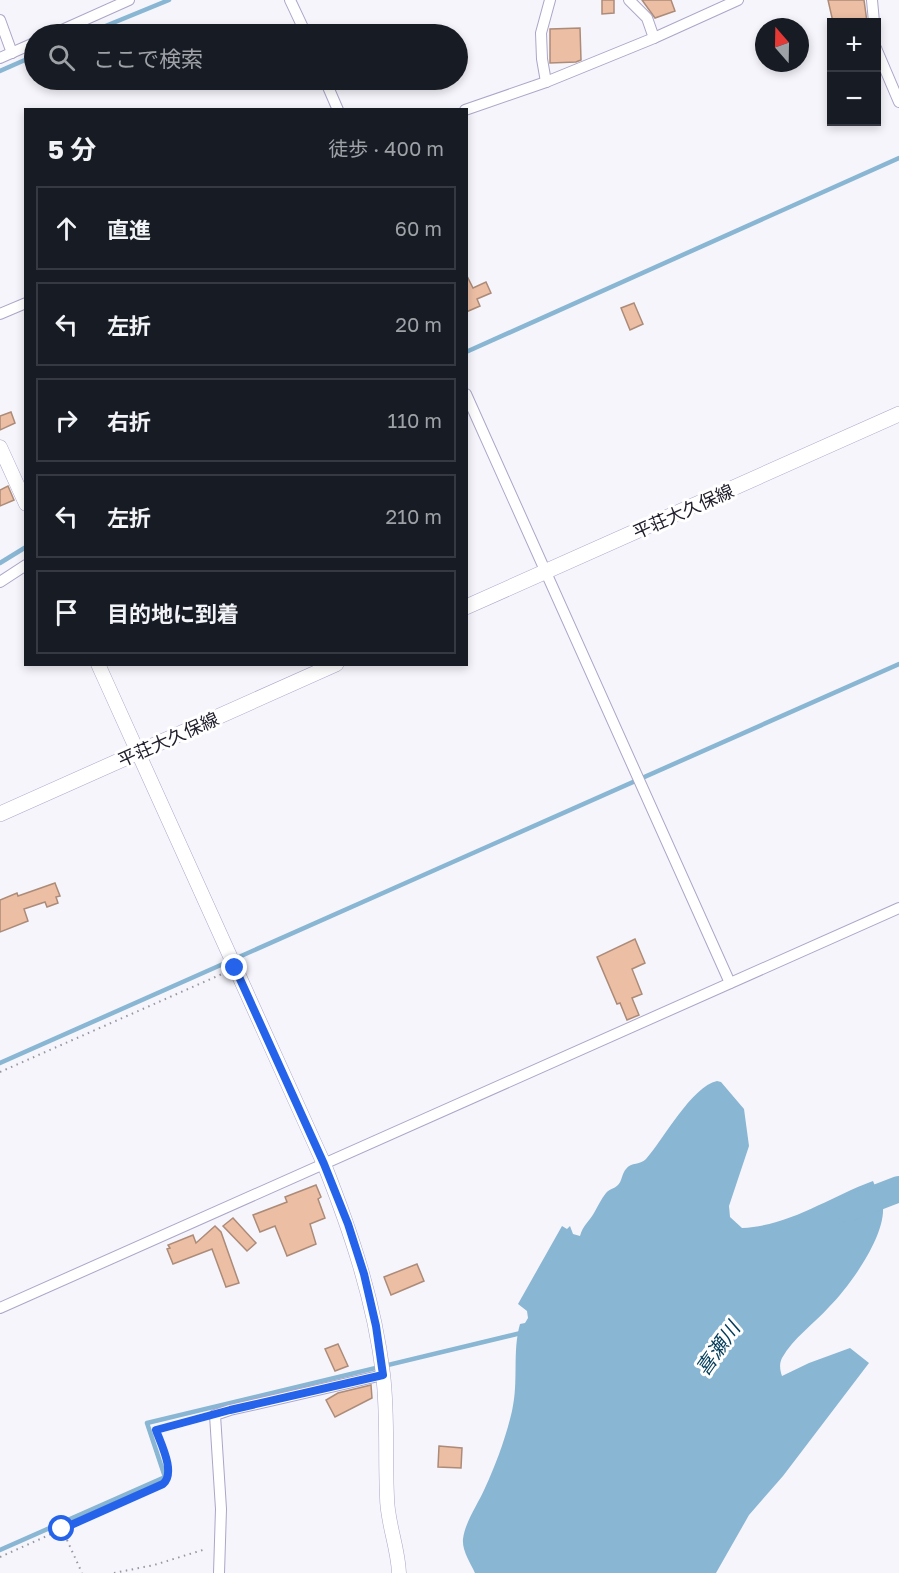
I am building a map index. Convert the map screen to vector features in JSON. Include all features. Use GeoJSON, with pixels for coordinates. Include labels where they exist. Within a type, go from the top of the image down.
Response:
{"type":"FeatureCollection","features":[{"type":"Feature","properties":{"kind":"main road","name":"平荘大久保線"},"geometry":{"type":"LineString","coordinates":[[468,606],[899,414]]}},
{"type":"Feature","properties":{"kind":"main road","name":"平荘大久保線"},"geometry":{"type":"LineString","coordinates":[[0,814],[331,666]]}},
{"type":"Feature","properties":{"kind":"street"},"geometry":{"type":"LineString","coordinates":[[75,24],[129,0]]}},
{"type":"Feature","properties":{"kind":"street"},"geometry":{"type":"LineString","coordinates":[[290,0],[301,24]]}},
{"type":"Feature","properties":{"kind":"street"},"geometry":{"type":"LineString","coordinates":[[546,82],[541,33],[550,0]]}},
{"type":"Feature","properties":{"kind":"street"},"geometry":{"type":"LineString","coordinates":[[629,0],[647,18],[654,38]]}},
{"type":"Feature","properties":{"kind":"street"},"geometry":{"type":"LineString","coordinates":[[468,109],[546,82],[654,38],[738,0]]}},
{"type":"Feature","properties":{"kind":"street"},"geometry":{"type":"LineString","coordinates":[[872,0],[874,18]]}},
{"type":"Feature","properties":{"kind":"street"},"geometry":{"type":"LineString","coordinates":[[0,20],[12,53]]}},
{"type":"Feature","properties":{"kind":"street"},"geometry":{"type":"LineString","coordinates":[[0,58],[24,48]]}},
{"type":"Feature","properties":{"kind":"street"},"geometry":{"type":"LineString","coordinates":[[881,60],[899,102]]}},
{"type":"Feature","properties":{"kind":"street"},"geometry":{"type":"LineString","coordinates":[[329,90],[337,108]]}},
{"type":"Feature","properties":{"kind":"street"},"geometry":{"type":"LineString","coordinates":[[0,314],[24,304]]}},
{"type":"Feature","properties":{"kind":"street"},"geometry":{"type":"LineString","coordinates":[[468,398],[730,984]]}},
{"type":"Feature","properties":{"kind":"street"},"geometry":{"type":"LineString","coordinates":[[0,447],[24,500]]}},
{"type":"Feature","properties":{"kind":"street"},"geometry":{"type":"LineString","coordinates":[[0,582],[24,566]]}},
{"type":"Feature","properties":{"kind":"street"},"geometry":{"type":"LineString","coordinates":[[99,666],[324,1164],[348,1224],[364,1274],[376,1326],[383,1375],[387,1436],[387,1499],[399,1559],[399,1573]]}},
{"type":"Feature","properties":{"kind":"street"},"geometry":{"type":"LineString","coordinates":[[0,1308],[899,908]]}},
{"type":"Feature","properties":{"kind":"street"},"geometry":{"type":"LineString","coordinates":[[219,1573],[221,1509],[215,1415],[383,1375]]}},
{"type":"Feature","properties":{"kind":"path"},"geometry":{"type":"LineString","coordinates":[[0,1072],[235,968]]}},
{"type":"Feature","properties":{"kind":"path"},"geometry":{"type":"LineString","coordinates":[[0,1557],[163,1484],[168,1480],[169,1474],[156,1430],[215,1415]]}},
{"type":"Feature","properties":{"kind":"path"},"geometry":{"type":"LineString","coordinates":[[62,1529],[82,1573]]}},
{"type":"Feature","properties":{"kind":"path"},"geometry":{"type":"LineString","coordinates":[[114,1573],[154,1565],[220,1544]]}},
{"type":"Feature","properties":{"kind":"water"},"geometry":{"type":"Polygon","coordinates":[[[717,1081],[721,1082],[744,1109],[749,1146],[729,1206],[730,1217],[742,1228],[777,1222],[873,1181],[883,1207],[882,1219],[865,1260],[837,1298],[787,1351],[781,1360],[780,1367],[782,1376],[850,1348],[869,1363],[783,1476],[749,1515],[716,1573],[475,1573],[465,1552],[463,1539],[469,1520],[497,1460],[512,1411],[518,1335],[520,1324],[525,1323],[528,1318],[527,1311],[518,1304],[562,1226],[567,1229],[570,1226],[573,1234],[580,1236],[607,1192],[618,1185],[626,1169],[646,1159],[688,1103],[707,1085],[717,1081]]]}},
{"type":"Feature","properties":{"kind":"building"},"geometry":{"type":"Polygon","coordinates":[[[602,0],[614,0],[614,13],[602,14],[602,0]]]}},
{"type":"Feature","properties":{"kind":"building"},"geometry":{"type":"Polygon","coordinates":[[[642,0],[671,0],[675,11],[655,18],[642,0]]]}},
{"type":"Feature","properties":{"kind":"building"},"geometry":{"type":"Polygon","coordinates":[[[828,0],[864,0],[866,18],[832,18],[828,0]]]}},
{"type":"Feature","properties":{"kind":"building"},"geometry":{"type":"Polygon","coordinates":[[[580,28],[581,60],[550,63],[550,29],[580,28]]]}},
{"type":"Feature","properties":{"kind":"building"},"geometry":{"type":"Polygon","coordinates":[[[468,278],[473,288],[486,282],[491,293],[477,299],[480,306],[468,311],[468,278]]]}},
{"type":"Feature","properties":{"kind":"building"},"geometry":{"type":"Polygon","coordinates":[[[634,303],[643,324],[630,330],[621,308],[634,303]]]}},
{"type":"Feature","properties":{"kind":"building"},"geometry":{"type":"Polygon","coordinates":[[[11,412],[15,423],[0,430],[0,416],[11,412]]]}},
{"type":"Feature","properties":{"kind":"building"},"geometry":{"type":"Polygon","coordinates":[[[8,486],[14,500],[0,506],[0,490],[8,486]]]}},
{"type":"Feature","properties":{"kind":"building"},"geometry":{"type":"Polygon","coordinates":[[[55,883],[60,896],[56,897],[58,903],[47,907],[45,902],[24,909],[28,921],[0,932],[0,900],[55,883]]]}},
{"type":"Feature","properties":{"kind":"building"},"geometry":{"type":"Polygon","coordinates":[[[635,939],[645,963],[632,969],[642,994],[632,998],[639,1015],[627,1020],[620,1003],[617,1004],[597,957],[635,939]]]}},
{"type":"Feature","properties":{"kind":"building"},"geometry":{"type":"Polygon","coordinates":[[[316,1185],[325,1218],[310,1224],[316,1244],[287,1256],[275,1226],[260,1232],[253,1215],[287,1202],[285,1197],[316,1185]]]}},
{"type":"Feature","properties":{"kind":"building"},"geometry":{"type":"Polygon","coordinates":[[[233,1218],[256,1243],[247,1251],[223,1226],[233,1218]]]}},
{"type":"Feature","properties":{"kind":"building"},"geometry":{"type":"Polygon","coordinates":[[[215,1226],[221,1232],[239,1283],[226,1287],[212,1249],[173,1264],[167,1249],[170,1248],[168,1245],[193,1235],[196,1243],[215,1226]]]}},
{"type":"Feature","properties":{"kind":"building"},"geometry":{"type":"Polygon","coordinates":[[[417,1264],[424,1281],[391,1295],[384,1277],[417,1264]]]}},
{"type":"Feature","properties":{"kind":"building"},"geometry":{"type":"Polygon","coordinates":[[[338,1344],[348,1366],[335,1371],[325,1349],[338,1344]]]}},
{"type":"Feature","properties":{"kind":"building"},"geometry":{"type":"Polygon","coordinates":[[[371,1385],[372,1398],[335,1417],[326,1400],[338,1393],[371,1385]]]}},
{"type":"Feature","properties":{"kind":"building"},"geometry":{"type":"Polygon","coordinates":[[[439,1446],[462,1448],[461,1468],[438,1467],[439,1446]]]}},
{"type":"Feature","properties":{"kind":"waterway"},"geometry":{"type":"LineString","coordinates":[[110,24],[169,0]]}},
{"type":"Feature","properties":{"kind":"waterway"},"geometry":{"type":"LineString","coordinates":[[0,71],[24,60]]}},
{"type":"Feature","properties":{"kind":"waterway"},"geometry":{"type":"LineString","coordinates":[[468,351],[899,158]]}},
{"type":"Feature","properties":{"kind":"waterway"},"geometry":{"type":"LineString","coordinates":[[0,563],[24,548]]}},
{"type":"Feature","properties":{"kind":"waterway"},"geometry":{"type":"LineString","coordinates":[[0,1063],[899,664]]}},
{"type":"Feature","properties":{"kind":"waterway","name":"喜瀬川"},"geometry":{"type":"LineString","coordinates":[[847,1209],[899,1189]]}},
{"type":"Feature","properties":{"kind":"waterway"},"geometry":{"type":"LineString","coordinates":[[0,1550],[165,1477],[147,1423],[521,1333]]}},
{"type":"Feature","properties":{"kind":"route"},"geometry":{"type":"LineString","coordinates":[[62,1529],[168,1480],[169,1474],[156,1430],[230,1410],[383,1375],[376,1326],[364,1274],[348,1224],[324,1164],[235,968]]}}]}
